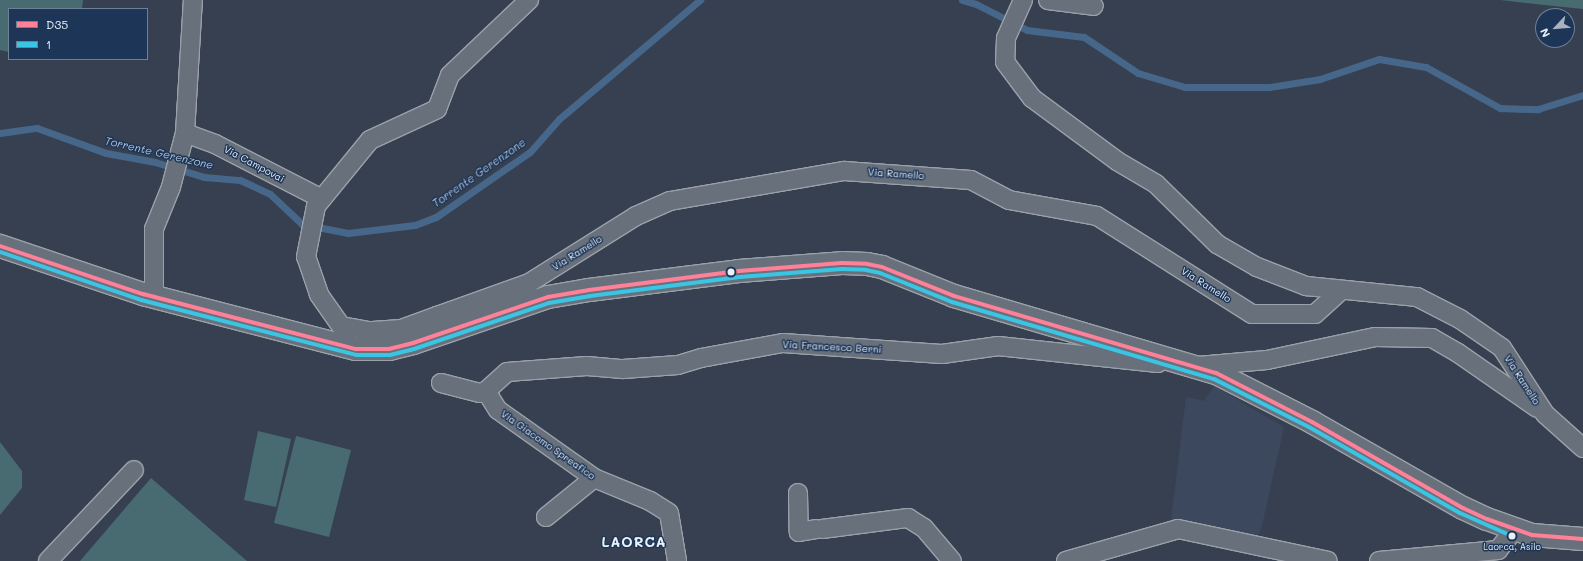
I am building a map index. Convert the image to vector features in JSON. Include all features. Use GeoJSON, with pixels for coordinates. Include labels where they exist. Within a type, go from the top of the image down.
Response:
{"type":"FeatureCollection","features":[{"type":"Feature","properties":{"kind":"main road"},"geometry":{"type":"LineString","coordinates":[[0,246],[154,296],[356,349],[389,349],[440,324],[548,297],[740,271],[842,263],[882,267],[954,296],[1191,364],[1216,373],[1312,422],[1463,508],[1514,530],[1532,535],[1579,535]]}},
{"type":"Feature","properties":{"kind":"street"},"geometry":{"type":"LineString","coordinates":[[154,296],[154,229],[171,187],[185,133],[193,0]]}},
{"type":"Feature","properties":{"kind":"street"},"geometry":{"type":"LineString","coordinates":[[319,203],[370,140],[438,109],[450,75],[529,0]]}},
{"type":"Feature","properties":{"kind":"street"},"geometry":{"type":"LineString","coordinates":[[1048,0],[1094,6]]}},
{"type":"Feature","properties":{"kind":"street"},"geometry":{"type":"LineString","coordinates":[[1021,5],[1006,38],[1006,81],[1031,113]]}},
{"type":"Feature","properties":{"kind":"street","name":"Via Ramello"},"geometry":{"type":"LineString","coordinates":[[1005,62],[1032,98],[1117,161],[1156,184],[1217,244],[1257,267],[1306,286],[1417,297],[1460,319],[1502,348],[1545,414],[1583,448]]}},
{"type":"Feature","properties":{"kind":"street","name":"Via Campovai"},"geometry":{"type":"LineString","coordinates":[[185,133],[216,144],[319,203]]}},
{"type":"Feature","properties":{"kind":"street","name":"Via Ramello"},"geometry":{"type":"LineString","coordinates":[[319,203],[306,257],[319,294],[341,326],[369,331],[440,324],[529,283],[636,216],[670,201],[844,170],[970,180],[1009,200],[1097,216],[1252,314],[1315,314],[1342,290]]}},
{"type":"Feature","properties":{"kind":"street","name":"Via Francesco Berni"},"geometry":{"type":"LineString","coordinates":[[486,391],[507,372],[587,366],[623,369],[678,365],[701,358],[783,343],[942,354],[998,346],[1158,363],[1191,364],[1267,360],[1375,337],[1432,338],[1458,354],[1545,414]]}},
{"type":"Feature","properties":{"kind":"street"},"geometry":{"type":"LineString","coordinates":[[440,383],[480,393],[486,391]]}},
{"type":"Feature","properties":{"kind":"street","name":"Via Giacomo Spreafico"},"geometry":{"type":"LineString","coordinates":[[486,391],[498,410],[594,478],[650,501],[669,513],[676,557]]}},
{"type":"Feature","properties":{"kind":"street"},"geometry":{"type":"LineString","coordinates":[[48,561],[134,470]]}},
{"type":"Feature","properties":{"kind":"street"},"geometry":{"type":"LineString","coordinates":[[546,517],[594,478]]}},
{"type":"Feature","properties":{"kind":"street"},"geometry":{"type":"LineString","coordinates":[[798,493],[812,530],[908,518],[924,528],[952,561]]}},
{"type":"Feature","properties":{"kind":"street"},"geometry":{"type":"LineString","coordinates":[[1066,561],[1178,529],[1328,561]]}},
{"type":"Feature","properties":{"kind":"street"},"geometry":{"type":"LineString","coordinates":[[1379,561],[1498,550],[1514,530]]}},
{"type":"Feature","properties":{"kind":"shaded area"},"geometry":{"type":"Polygon","coordinates":[[[1214,386],[1284,427],[1261,530],[1256,537],[1171,520],[1186,397],[1204,401],[1214,386]]]}},
{"type":"Feature","properties":{"kind":"green space"},"geometry":{"type":"Polygon","coordinates":[[[0,0],[83,0],[82,8],[8,8],[8,52],[0,50],[0,0]]]}},
{"type":"Feature","properties":{"kind":"green space"},"geometry":{"type":"Polygon","coordinates":[[[1500,0],[1583,0],[1583,9],[1575,8],[1500,0]]]}},
{"type":"Feature","properties":{"kind":"green space"},"geometry":{"type":"Polygon","coordinates":[[[258,431],[291,439],[276,507],[244,500],[258,431]]]}},
{"type":"Feature","properties":{"kind":"green space"},"geometry":{"type":"Polygon","coordinates":[[[296,436],[351,450],[329,537],[274,523],[296,436]]]}},
{"type":"Feature","properties":{"kind":"green space"},"geometry":{"type":"Polygon","coordinates":[[[0,442],[22,471],[22,488],[0,515],[0,442]]]}},
{"type":"Feature","properties":{"kind":"green space"},"geometry":{"type":"Polygon","coordinates":[[[151,478],[247,561],[80,561],[151,478]]]}},
{"type":"Feature","properties":{"kind":"waterway","name":"Torrente Gerenzone"},"geometry":{"type":"LineString","coordinates":[[0,133],[37,128],[106,153],[155,162],[204,177],[240,180],[270,194],[302,224],[348,233],[415,225],[436,217],[530,152],[559,119],[700,0]]}},
{"type":"Feature","properties":{"kind":"waterway","name":"Torrente Gerenzone"},"geometry":{"type":"LineString","coordinates":[[962,0],[976,4],[1027,30],[1084,37],[1138,73],[1185,87],[1269,87],[1320,79],[1379,59],[1426,67],[1500,108],[1538,109],[1583,95]]}},
{"type":"Feature","properties":{"kind":"transit line","name":"D35"},"geometry":{"type":"LineString","coordinates":[[0,246],[143,294],[356,349],[389,349],[413,343],[548,297],[589,290],[739,271],[842,263],[867,264],[882,267],[954,296],[1216,373],[1312,422],[1463,508],[1487,519],[1532,535],[1583,539]]}},
{"type":"Feature","properties":{"kind":"transit line","name":"1"},"geometry":{"type":"LineString","coordinates":[[0,252],[141,300],[356,355],[390,355],[414,349],[549,303],[590,296],[740,277],[842,269],[866,270],[880,273],[952,302],[1214,379],[1309,427],[1460,513],[1512,536]]}},
{"type":"Feature","properties":{"kind":"place","name":"Laorca, Asilo"},"geometry":{"type":"Point","coordinates":[1512,536]}},
{"type":"Feature","properties":{"kind":"district","name":"LAORCA"},"geometry":{"type":"Point","coordinates":[634,542]}}]}
